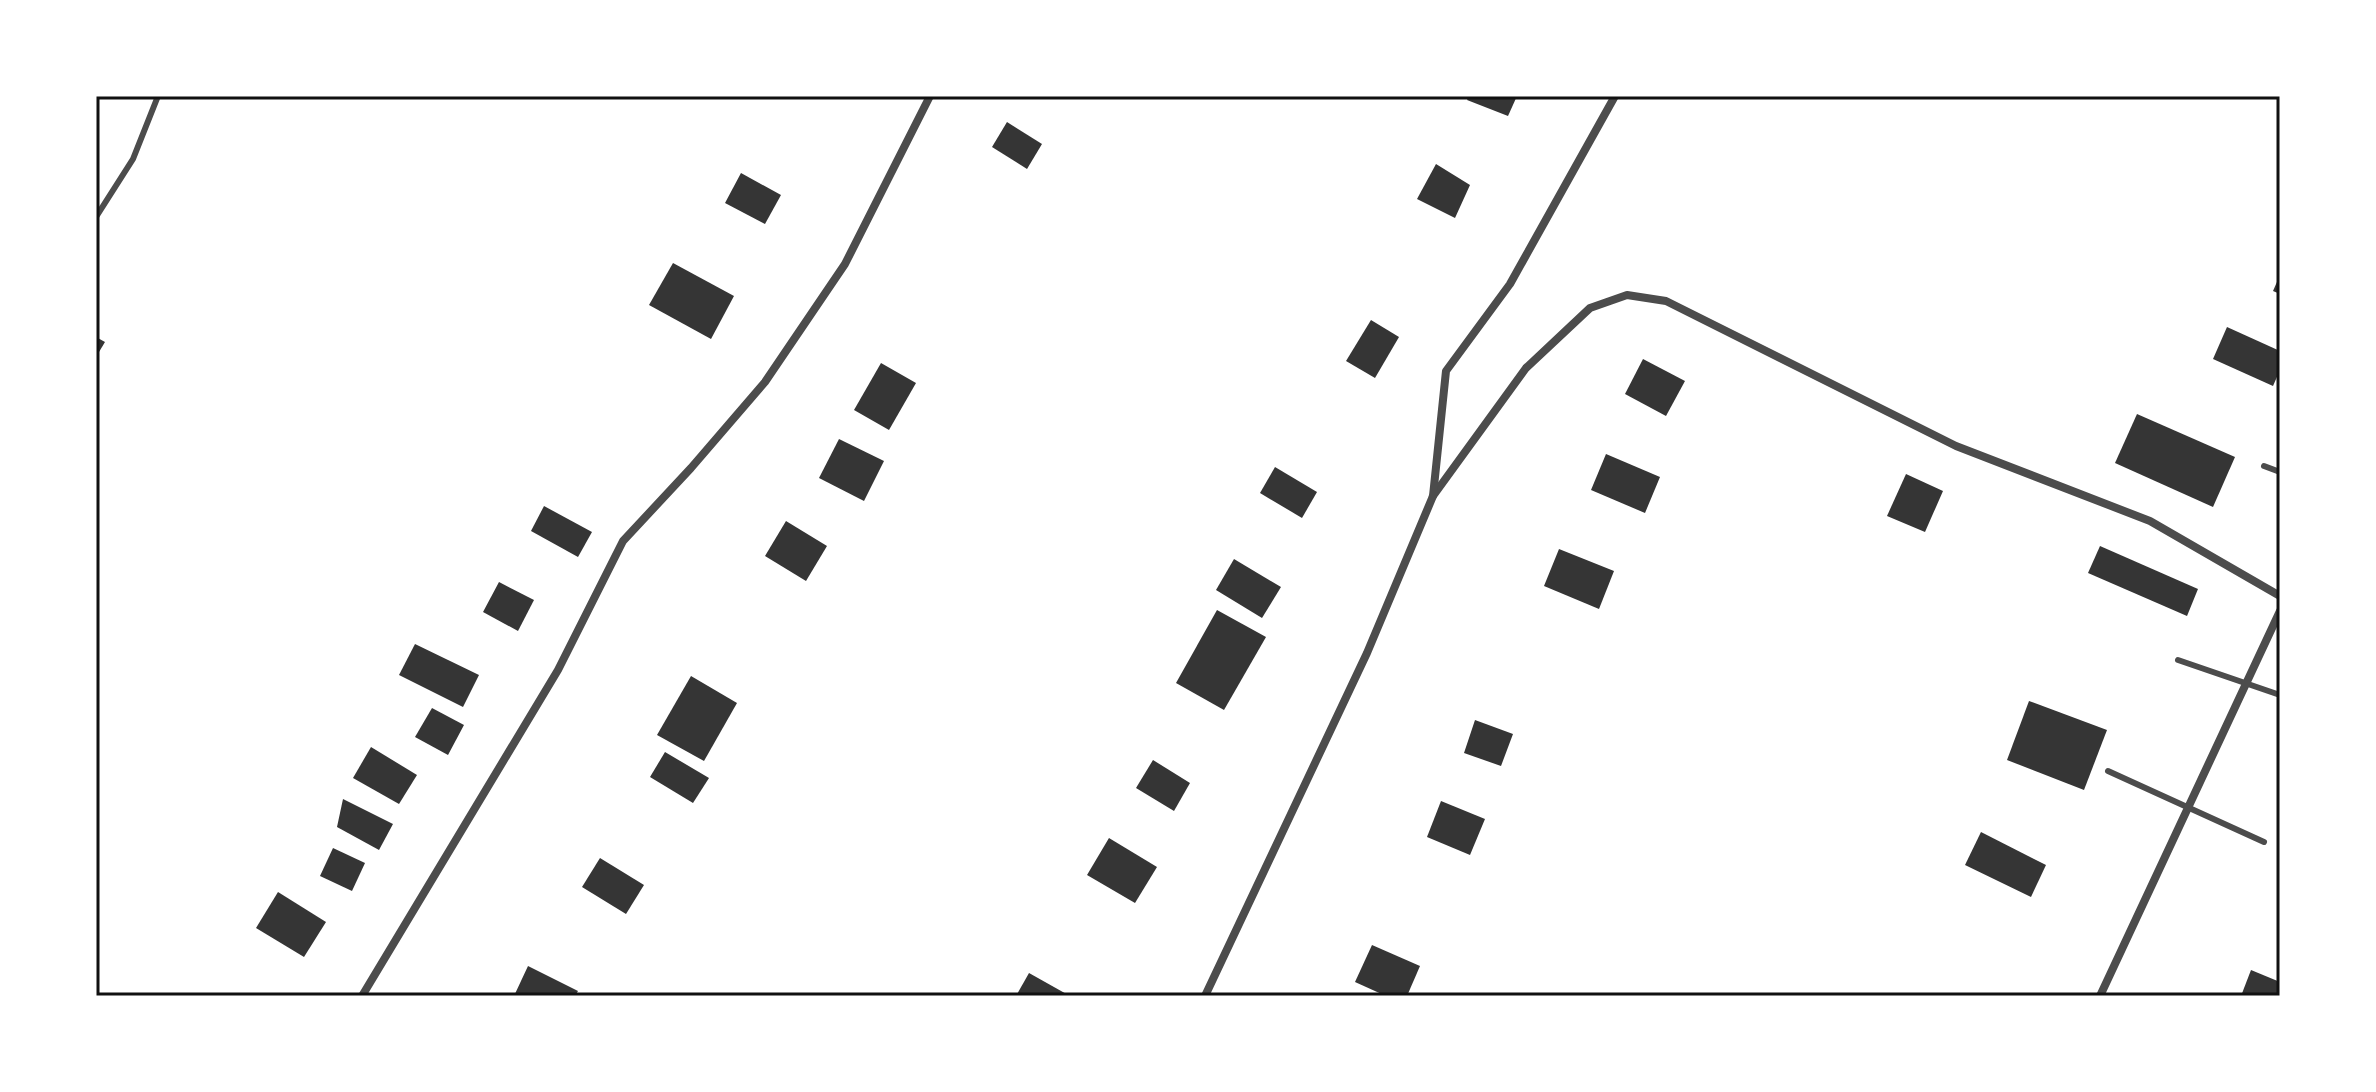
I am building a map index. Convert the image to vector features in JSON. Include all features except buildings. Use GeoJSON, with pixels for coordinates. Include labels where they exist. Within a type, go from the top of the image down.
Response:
{"type":"FeatureCollection","features":[{"type":"Feature","properties":{"kind":"street"},"geometry":{"type":"LineString","coordinates":[[362,996],[558,670],[623,541],[765,382],[845,264],[930,96]]}},
{"type":"Feature","properties":{"kind":"street"},"geometry":{"type":"LineString","coordinates":[[1433,496],[1446,371],[1510,284],[1615,96]]}},
{"type":"Feature","properties":{"kind":"street"},"geometry":{"type":"LineString","coordinates":[[1205,996],[1367,653],[1433,496],[1526,368],[1590,308],[1627,295],[1666,301],[1956,446],[2150,521],[2280,596]]}},
{"type":"Feature","properties":{"kind":"street"},"geometry":{"type":"LineString","coordinates":[[2100,996],[2280,611]]}},
{"type":"Feature","properties":{"kind":"lane"},"geometry":{"type":"LineString","coordinates":[[96,217],[133,159],[158,96]]}},
{"type":"Feature","properties":{"kind":"lane"},"geometry":{"type":"LineString","coordinates":[[2264,466],[2280,472]]}},
{"type":"Feature","properties":{"kind":"lane"},"geometry":{"type":"LineString","coordinates":[[2178,660],[2280,695]]}},
{"type":"Feature","properties":{"kind":"lane"},"geometry":{"type":"LineString","coordinates":[[2108,771],[2264,842]]}}]}
